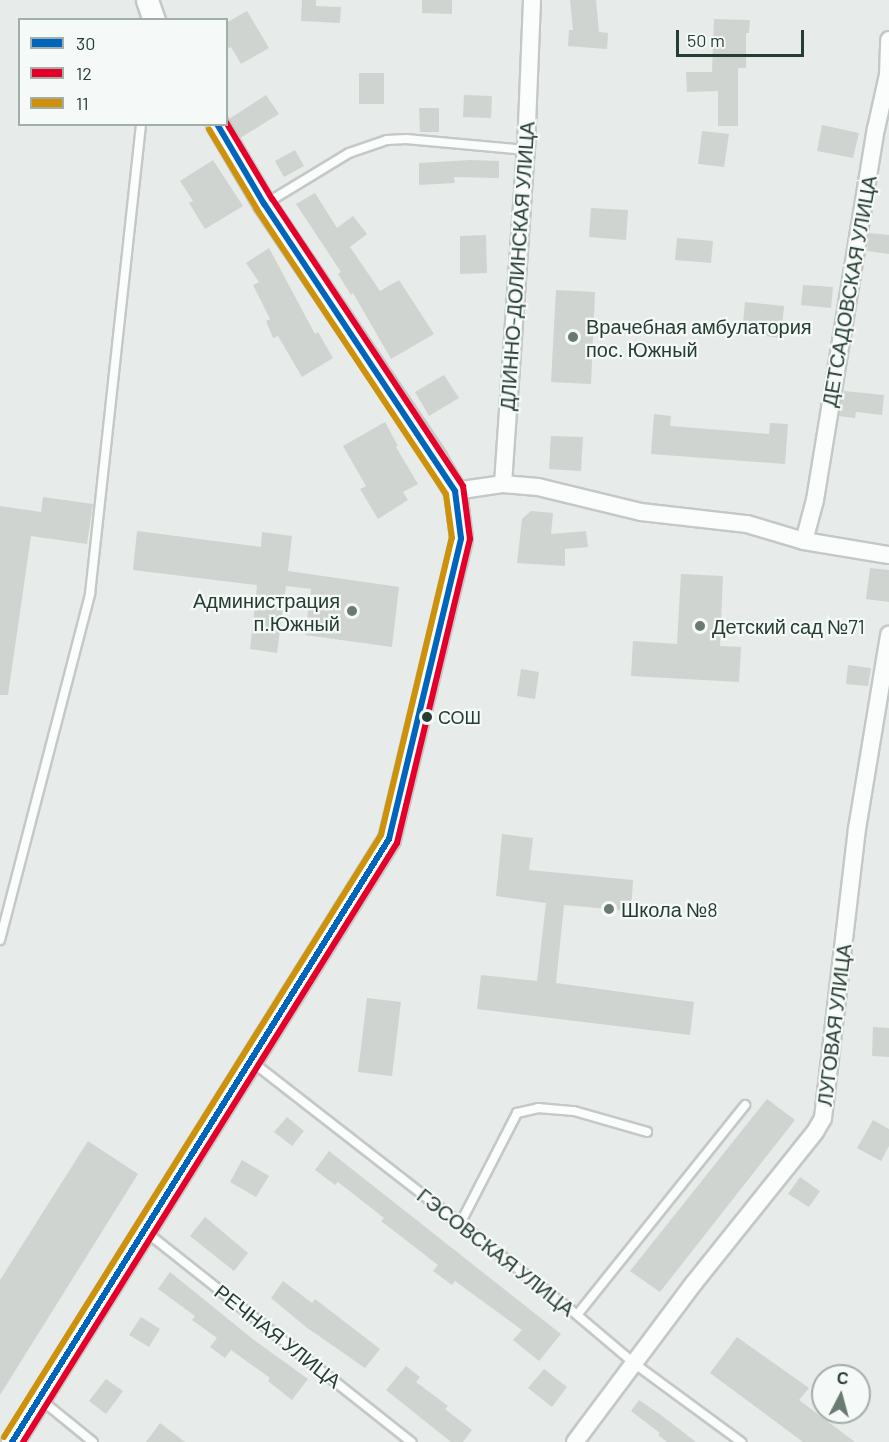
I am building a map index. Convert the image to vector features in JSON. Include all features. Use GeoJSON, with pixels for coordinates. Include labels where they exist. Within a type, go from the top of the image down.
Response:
{"type":"FeatureCollection","features":[{"type":"Feature","properties":{"kind":"street","name":"ДЛИННО-ДОЛИНСКАЯ УЛИЦА"},"geometry":{"type":"LineString","coordinates":[[503,484],[526,150],[532,0]]}},
{"type":"Feature","properties":{"kind":"street","name":"ДЕТСАДОВСКАЯ УЛИЦА"},"geometry":{"type":"LineString","coordinates":[[804,541],[814,500],[876,129],[888,75],[889,40]]}},
{"type":"Feature","properties":{"kind":"street"},"geometry":{"type":"LineString","coordinates":[[12,1442],[389,839],[461,538],[455,491],[264,204],[218,126]]}},
{"type":"Feature","properties":{"kind":"street"},"geometry":{"type":"LineString","coordinates":[[455,491],[503,484],[538,487],[641,512],[747,524],[804,541],[889,555]]}},
{"type":"Feature","properties":{"kind":"street","name":"ЛУГОВАЯ УЛИЦА"},"geometry":{"type":"LineString","coordinates":[[574,1442],[694,1283],[815,1132],[823,1118],[857,829],[889,634]]}},
{"type":"Feature","properties":{"kind":"lane"},"geometry":{"type":"LineString","coordinates":[[0,940],[90,594],[141,126]]}},
{"type":"Feature","properties":{"kind":"lane"},"geometry":{"type":"LineString","coordinates":[[264,204],[349,153],[380,142],[406,139],[526,150]]}},
{"type":"Feature","properties":{"kind":"lane","name":"ГЭСОВСКАЯ УЛИЦА"},"geometry":{"type":"LineString","coordinates":[[250,1061],[577,1315],[634,1364],[741,1442]]}},
{"type":"Feature","properties":{"kind":"lane"},"geometry":{"type":"LineString","coordinates":[[577,1315],[745,1105]]}},
{"type":"Feature","properties":{"kind":"lane"},"geometry":{"type":"LineString","coordinates":[[460,1224],[517,1113],[538,1108],[574,1111],[647,1132]]}},
{"type":"Feature","properties":{"kind":"lane","name":"РЕЧНАЯ УЛИЦА"},"geometry":{"type":"LineString","coordinates":[[144,1231],[411,1442]]}},
{"type":"Feature","properties":{"kind":"lane"},"geometry":{"type":"LineString","coordinates":[[39,1399],[93,1442]]}},
{"type":"Feature","properties":{"kind":"building"},"geometry":{"type":"Polygon","coordinates":[[[302,0],[316,0],[316,6],[341,7],[340,23],[301,21],[302,0]]]}},
{"type":"Feature","properties":{"kind":"building"},"geometry":{"type":"Polygon","coordinates":[[[422,0],[452,0],[452,14],[422,13],[422,0]]]}},
{"type":"Feature","properties":{"kind":"building"},"geometry":{"type":"Polygon","coordinates":[[[570,0],[596,0],[599,32],[608,33],[607,49],[568,46],[569,30],[573,30],[570,0]]]}},
{"type":"Feature","properties":{"kind":"building"},"geometry":{"type":"Polygon","coordinates":[[[247,11],[269,48],[241,64],[231,47],[228,49],[228,22],[247,11]]]}},
{"type":"Feature","properties":{"kind":"building"},"geometry":{"type":"Polygon","coordinates":[[[714,19],[750,20],[749,33],[746,33],[746,68],[738,68],[738,126],[718,126],[718,91],[687,92],[686,72],[712,72],[714,19]]]}},
{"type":"Feature","properties":{"kind":"building"},"geometry":{"type":"Polygon","coordinates":[[[359,73],[384,73],[384,104],[359,104],[359,73]]]}},
{"type":"Feature","properties":{"kind":"building"},"geometry":{"type":"Polygon","coordinates":[[[266,95],[279,114],[240,138],[229,119],[266,95]]]}},
{"type":"Feature","properties":{"kind":"building"},"geometry":{"type":"Polygon","coordinates":[[[464,95],[492,96],[491,118],[463,117],[464,95]]]}},
{"type":"Feature","properties":{"kind":"building"},"geometry":{"type":"Polygon","coordinates":[[[419,108],[439,108],[439,132],[420,132],[419,108]]]}},
{"type":"Feature","properties":{"kind":"building"},"geometry":{"type":"Polygon","coordinates":[[[822,125],[859,133],[853,158],[817,151],[822,125]]]}},
{"type":"Feature","properties":{"kind":"building"},"geometry":{"type":"Polygon","coordinates":[[[702,131],[729,134],[724,167],[698,164],[702,131]]]}},
{"type":"Feature","properties":{"kind":"building"},"geometry":{"type":"Polygon","coordinates":[[[295,150],[304,166],[284,177],[275,161],[295,150]]]}},
{"type":"Feature","properties":{"kind":"building"},"geometry":{"type":"Polygon","coordinates":[[[213,160],[243,206],[205,229],[189,203],[193,201],[180,181],[213,160]]]}},
{"type":"Feature","properties":{"kind":"building"},"geometry":{"type":"Polygon","coordinates":[[[499,161],[499,178],[454,177],[455,183],[419,185],[419,163],[499,161]]]}},
{"type":"Feature","properties":{"kind":"building"},"geometry":{"type":"Polygon","coordinates":[[[315,193],[337,228],[353,216],[367,234],[350,247],[380,291],[399,280],[434,334],[391,359],[353,293],[351,295],[338,274],[341,272],[296,204],[315,193]]]}},
{"type":"Feature","properties":{"kind":"building"},"geometry":{"type":"Polygon","coordinates":[[[591,208],[628,210],[626,240],[589,237],[591,208]]]}},
{"type":"Feature","properties":{"kind":"building"},"geometry":{"type":"Polygon","coordinates":[[[869,233],[889,235],[889,254],[867,251],[869,233]]]}},
{"type":"Feature","properties":{"kind":"building"},"geometry":{"type":"Polygon","coordinates":[[[486,235],[487,273],[460,274],[460,236],[486,235]]]}},
{"type":"Feature","properties":{"kind":"building"},"geometry":{"type":"Polygon","coordinates":[[[677,238],[713,241],[711,263],[675,260],[677,238]]]}},
{"type":"Feature","properties":{"kind":"building"},"geometry":{"type":"Polygon","coordinates":[[[269,248],[315,334],[318,332],[333,358],[302,377],[278,336],[273,338],[266,321],[270,319],[253,285],[259,282],[246,263],[269,248]]]}},
{"type":"Feature","properties":{"kind":"building"},"geometry":{"type":"Polygon","coordinates":[[[803,285],[833,287],[831,308],[801,305],[803,285]]]}},
{"type":"Feature","properties":{"kind":"building","name":"Врачебная амбулатория пос. Южный"},"geometry":{"type":"Polygon","coordinates":[[[556,290],[595,292],[591,384],[551,382],[556,290]]]}},
{"type":"Feature","properties":{"kind":"building"},"geometry":{"type":"Polygon","coordinates":[[[745,302],[784,306],[781,338],[742,333],[745,302]]]}},
{"type":"Feature","properties":{"kind":"building"},"geometry":{"type":"Polygon","coordinates":[[[444,375],[459,398],[429,416],[415,392],[444,375]]]}},
{"type":"Feature","properties":{"kind":"building"},"geometry":{"type":"Polygon","coordinates":[[[844,391],[884,395],[882,415],[856,412],[855,418],[839,416],[844,391]]]}},
{"type":"Feature","properties":{"kind":"building"},"geometry":{"type":"Polygon","coordinates":[[[654,414],[671,416],[670,426],[769,434],[770,423],[788,424],[785,464],[651,454],[654,414]]]}},
{"type":"Feature","properties":{"kind":"building"},"geometry":{"type":"Polygon","coordinates":[[[385,422],[398,446],[396,447],[418,484],[403,492],[408,500],[378,519],[360,489],[366,486],[343,446],[385,422]]]}},
{"type":"Feature","properties":{"kind":"building"},"geometry":{"type":"Polygon","coordinates":[[[551,436],[583,437],[581,471],[549,469],[551,436]]]}},
{"type":"Feature","properties":{"kind":"building"},"geometry":{"type":"Polygon","coordinates":[[[43,497],[93,504],[87,544],[31,536],[8,695],[0,695],[0,506],[41,512],[43,497]]]}},
{"type":"Feature","properties":{"kind":"building"},"geometry":{"type":"Polygon","coordinates":[[[531,511],[553,513],[551,534],[586,531],[588,547],[565,549],[565,566],[517,563],[522,519],[531,511]]]}},
{"type":"Feature","properties":{"kind":"building"},"geometry":{"type":"Polygon","coordinates":[[[137,531],[261,547],[262,532],[292,536],[288,571],[399,587],[392,647],[305,635],[311,589],[286,586],[277,653],[250,649],[257,585],[133,570],[137,531]]]}},
{"type":"Feature","properties":{"kind":"building"},"geometry":{"type":"Polygon","coordinates":[[[870,568],[889,570],[889,602],[866,599],[870,568]]]}},
{"type":"Feature","properties":{"kind":"building"},"geometry":{"type":"Polygon","coordinates":[[[681,574],[723,576],[720,646],[741,647],[739,682],[631,676],[633,641],[677,644],[681,574]]]}},
{"type":"Feature","properties":{"kind":"building"},"geometry":{"type":"Polygon","coordinates":[[[848,665],[871,668],[868,686],[846,684],[848,665]]]}},
{"type":"Feature","properties":{"kind":"building"},"geometry":{"type":"Polygon","coordinates":[[[521,669],[539,672],[535,699],[517,696],[521,669]]]}},
{"type":"Feature","properties":{"kind":"building"},"geometry":{"type":"Polygon","coordinates":[[[502,834],[533,838],[529,870],[633,880],[631,911],[564,905],[556,983],[694,1002],[690,1035],[477,1009],[481,975],[537,981],[546,903],[496,896],[502,834]]]}},
{"type":"Feature","properties":{"kind":"building"},"geometry":{"type":"Polygon","coordinates":[[[367,998],[401,1002],[392,1076],[358,1072],[367,998]]]}},
{"type":"Feature","properties":{"kind":"building"},"geometry":{"type":"Polygon","coordinates":[[[873,1027],[889,1028],[889,1057],[872,1056],[873,1027]]]}},
{"type":"Feature","properties":{"kind":"building"},"geometry":{"type":"Polygon","coordinates":[[[767,1099],[795,1120],[660,1292],[630,1271],[767,1099]]]}},
{"type":"Feature","properties":{"kind":"building"},"geometry":{"type":"Polygon","coordinates":[[[287,1117],[304,1131],[292,1146],[274,1132],[287,1117]]]}},
{"type":"Feature","properties":{"kind":"building"},"geometry":{"type":"Polygon","coordinates":[[[873,1120],[889,1129],[889,1146],[881,1161],[857,1148],[873,1120]]]}},
{"type":"Feature","properties":{"kind":"building"},"geometry":{"type":"Polygon","coordinates":[[[88,1141],[138,1174],[0,1395],[0,1280],[88,1141]]]}},
{"type":"Feature","properties":{"kind":"building"},"geometry":{"type":"Polygon","coordinates":[[[329,1151],[561,1334],[539,1361],[513,1340],[522,1330],[455,1281],[452,1285],[433,1271],[438,1265],[381,1221],[384,1218],[338,1182],[335,1185],[315,1170],[329,1151]]]}},
{"type":"Feature","properties":{"kind":"building"},"geometry":{"type":"Polygon","coordinates":[[[242,1160],[269,1176],[256,1197],[230,1182],[242,1160]]]}},
{"type":"Feature","properties":{"kind":"building"},"geometry":{"type":"Polygon","coordinates":[[[800,1177],[820,1191],[809,1207],[788,1194],[800,1177]]]}},
{"type":"Feature","properties":{"kind":"building"},"geometry":{"type":"Polygon","coordinates":[[[205,1217],[248,1253],[234,1271],[190,1236],[205,1217]]]}},
{"type":"Feature","properties":{"kind":"building"},"geometry":{"type":"Polygon","coordinates":[[[170,1272],[254,1340],[308,1379],[292,1400],[268,1381],[270,1378],[231,1350],[225,1358],[210,1347],[217,1338],[192,1320],[195,1316],[158,1289],[170,1272]]]}},
{"type":"Feature","properties":{"kind":"building"},"geometry":{"type":"Polygon","coordinates":[[[283,1281],[312,1303],[315,1299],[380,1349],[365,1368],[306,1327],[271,1298],[283,1281]]]}},
{"type":"Feature","properties":{"kind":"building"},"geometry":{"type":"Polygon","coordinates":[[[141,1317],[160,1329],[149,1347],[129,1335],[141,1317]]]}},
{"type":"Feature","properties":{"kind":"building"},"geometry":{"type":"Polygon","coordinates":[[[737,1337],[809,1388],[799,1400],[811,1409],[811,1424],[831,1424],[855,1442],[803,1442],[710,1373],[737,1337]]]}},
{"type":"Feature","properties":{"kind":"building"},"geometry":{"type":"Polygon","coordinates":[[[406,1366],[420,1377],[416,1382],[448,1406],[445,1409],[472,1430],[463,1442],[451,1442],[386,1390],[406,1366]]]}},
{"type":"Feature","properties":{"kind":"building"},"geometry":{"type":"Polygon","coordinates":[[[544,1369],[567,1387],[552,1407],[528,1388],[544,1369]]]}},
{"type":"Feature","properties":{"kind":"building"},"geometry":{"type":"Polygon","coordinates":[[[106,1379],[123,1391],[106,1414],[89,1401],[106,1379]]]}},
{"type":"Feature","properties":{"kind":"building"},"geometry":{"type":"Polygon","coordinates":[[[639,1400],[696,1442],[667,1442],[658,1435],[660,1433],[631,1411],[639,1400]]]}},
{"type":"Feature","properties":{"kind":"building"},"geometry":{"type":"Polygon","coordinates":[[[160,1423],[185,1442],[146,1442],[160,1423]]]}},
{"type":"Feature","properties":{"kind":"transit line","name":"12"},"geometry":{"type":"LineString","coordinates":[[23,1442],[397,843],[470,539],[463,486],[272,199],[228,125]]}},
{"type":"Feature","properties":{"kind":"transit line","name":"30"},"geometry":{"type":"LineString","coordinates":[[12,1442],[389,839],[461,538],[455,491],[264,204],[218,126]]}},
{"type":"Feature","properties":{"kind":"transit line","name":"11"},"geometry":{"type":"LineString","coordinates":[[4,1437],[381,835],[452,538],[446,494],[257,209],[209,129]]}},
{"type":"Feature","properties":{"kind":"place","name":"Врачебная амбулатория пос. Южный"},"geometry":{"type":"Point","coordinates":[573,337]}},
{"type":"Feature","properties":{"kind":"place","name":"Администрация п.Южный"},"geometry":{"type":"Point","coordinates":[352,611]}},
{"type":"Feature","properties":{"kind":"place","name":"Детский сад №71"},"geometry":{"type":"Point","coordinates":[700,626]}},
{"type":"Feature","properties":{"kind":"place","name":"СОШ"},"geometry":{"type":"Point","coordinates":[427,717]}},
{"type":"Feature","properties":{"kind":"place","name":"Школа №8"},"geometry":{"type":"Point","coordinates":[609,909]}}]}
